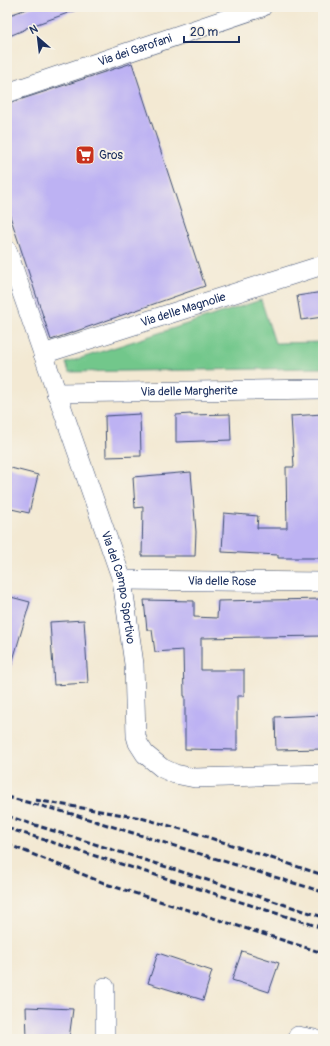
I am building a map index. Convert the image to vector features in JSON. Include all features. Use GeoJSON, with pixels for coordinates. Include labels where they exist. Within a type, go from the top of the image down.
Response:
{"type":"FeatureCollection","features":[{"type":"Feature","properties":{"kind":"street","name":"Via dei Garofani"},"geometry":{"type":"LineString","coordinates":[[7,93],[262,7]]}},
{"type":"Feature","properties":{"kind":"street","name":"Via del Campo Sportivo"},"geometry":{"type":"LineString","coordinates":[[7,250],[122,580],[134,664],[136,736],[141,749],[149,758],[168,771],[195,778],[323,774]]}},
{"type":"Feature","properties":{"kind":"street","name":"Via delle Magnolie"},"geometry":{"type":"LineString","coordinates":[[43,354],[323,265]]}},
{"type":"Feature","properties":{"kind":"street","name":"Via delle Margherite"},"geometry":{"type":"LineString","coordinates":[[56,393],[323,389]]}},
{"type":"Feature","properties":{"kind":"street","name":"Via delle Rose"},"geometry":{"type":"LineString","coordinates":[[122,580],[323,582]]}},
{"type":"Feature","properties":{"kind":"street"},"geometry":{"type":"LineString","coordinates":[[105,987],[105,1039]]}},
{"type":"Feature","properties":{"kind":"street"},"geometry":{"type":"LineString","coordinates":[[297,1039],[298,1036],[315,1039]]}},
{"type":"Feature","properties":{"kind":"green space"},"geometry":{"type":"Polygon","coordinates":[[[261,300],[275,343],[323,342],[323,368],[69,372],[66,363],[261,300]]]}},
{"type":"Feature","properties":{"kind":"building"},"geometry":{"type":"Polygon","coordinates":[[[32,7],[78,7],[79,9],[26,28],[7,37],[7,16],[32,7]]]}},
{"type":"Feature","properties":{"kind":"building","name":"Gros"},"geometry":{"type":"Polygon","coordinates":[[[132,63],[205,286],[51,340],[7,207],[7,104],[132,63]]]}},
{"type":"Feature","properties":{"kind":"building"},"geometry":{"type":"Polygon","coordinates":[[[323,292],[323,317],[301,320],[297,296],[323,292]]]}},
{"type":"Feature","properties":{"kind":"building"},"geometry":{"type":"Polygon","coordinates":[[[140,414],[141,456],[106,457],[105,416],[140,414]]]}},
{"type":"Feature","properties":{"kind":"building"},"geometry":{"type":"Polygon","coordinates":[[[230,414],[231,440],[176,442],[176,415],[230,414]]]}},
{"type":"Feature","properties":{"kind":"building"},"geometry":{"type":"Polygon","coordinates":[[[323,414],[323,558],[278,558],[278,555],[222,552],[224,513],[258,516],[257,528],[287,528],[286,467],[294,467],[291,416],[323,414]]]}},
{"type":"Feature","properties":{"kind":"building"},"geometry":{"type":"Polygon","coordinates":[[[7,467],[38,475],[29,513],[7,508],[7,467]]]}},
{"type":"Feature","properties":{"kind":"building"},"geometry":{"type":"Polygon","coordinates":[[[191,472],[196,532],[195,556],[142,556],[143,507],[135,508],[133,477],[191,472]]]}},
{"type":"Feature","properties":{"kind":"building"},"geometry":{"type":"Polygon","coordinates":[[[7,596],[30,602],[11,667],[7,666],[7,596]]]}},
{"type":"Feature","properties":{"kind":"building"},"geometry":{"type":"Polygon","coordinates":[[[323,599],[323,636],[201,638],[201,670],[244,670],[244,696],[237,696],[237,750],[185,749],[183,650],[155,652],[152,630],[147,630],[144,600],[194,601],[194,617],[217,618],[218,601],[323,599]]]}},
{"type":"Feature","properties":{"kind":"building"},"geometry":{"type":"Polygon","coordinates":[[[84,620],[88,683],[54,685],[50,622],[84,620]]]}},
{"type":"Feature","properties":{"kind":"building"},"geometry":{"type":"Polygon","coordinates":[[[323,715],[323,749],[276,750],[275,717],[323,715]]]}},
{"type":"Feature","properties":{"kind":"building"},"geometry":{"type":"Polygon","coordinates":[[[242,951],[279,963],[269,992],[232,980],[242,951]]]}},
{"type":"Feature","properties":{"kind":"building"},"geometry":{"type":"Polygon","coordinates":[[[158,953],[212,971],[203,1000],[148,983],[158,953]]]}},
{"type":"Feature","properties":{"kind":"building"},"geometry":{"type":"Polygon","coordinates":[[[26,1007],[73,1009],[69,1039],[27,1039],[26,1007]]]}},
{"type":"Feature","properties":{"kind":"railway"},"geometry":{"type":"LineString","coordinates":[[7,797],[72,814],[323,892]]}},
{"type":"Feature","properties":{"kind":"railway"},"geometry":{"type":"LineString","coordinates":[[35,800],[141,818],[192,832],[323,875]]}},
{"type":"Feature","properties":{"kind":"railway"},"geometry":{"type":"LineString","coordinates":[[7,816],[323,917]]}},
{"type":"Feature","properties":{"kind":"railway"},"geometry":{"type":"LineString","coordinates":[[7,828],[323,928]]}},
{"type":"Feature","properties":{"kind":"railway"},"geometry":{"type":"LineString","coordinates":[[7,844],[109,885],[323,953]]}},
{"type":"Feature","properties":{"kind":"place","name":"Gros"},"geometry":{"type":"Point","coordinates":[85,155]}}]}
